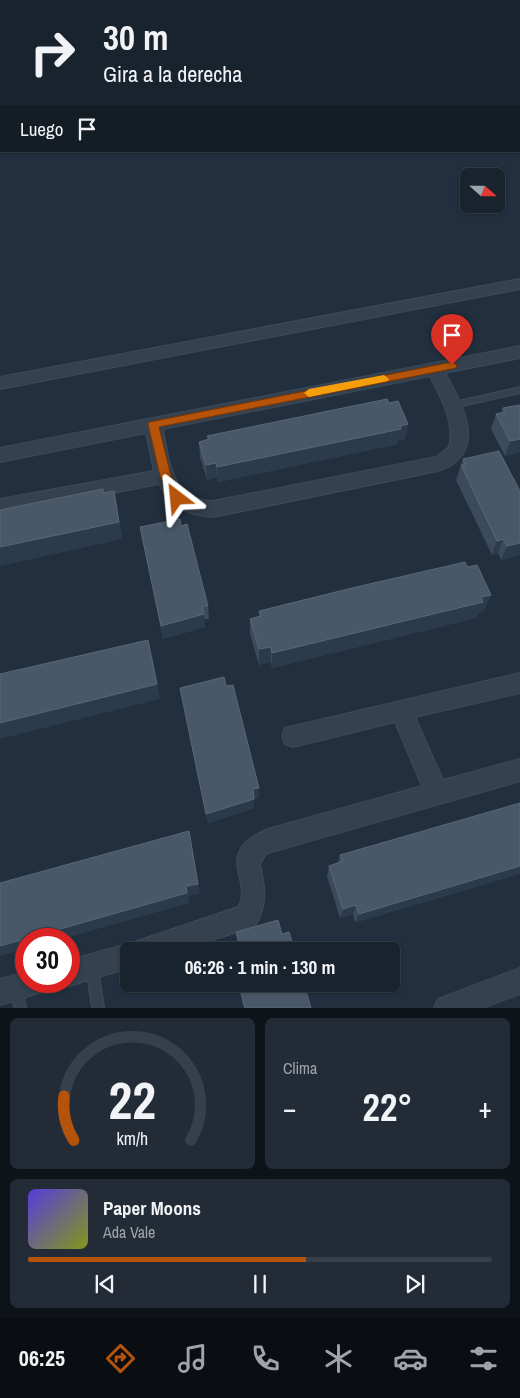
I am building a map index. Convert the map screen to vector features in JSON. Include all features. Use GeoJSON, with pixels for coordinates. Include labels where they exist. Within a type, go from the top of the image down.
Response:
{"type":"FeatureCollection","features":[{"type":"Feature","properties":{"kind":"street"},"geometry":{"type":"LineString","coordinates":[[0,383],[520,284]]}},
{"type":"Feature","properties":{"kind":"street"},"geometry":{"type":"LineString","coordinates":[[0,455],[520,352]]}},
{"type":"Feature","properties":{"kind":"street"},"geometry":{"type":"LineString","coordinates":[[153,424],[165,476],[177,498],[194,508],[213,509],[440,463],[450,458],[459,446],[460,435],[454,406],[435,368]]}},
{"type":"Feature","properties":{"kind":"street"},"geometry":{"type":"LineString","coordinates":[[0,507],[165,476]]}},
{"type":"Feature","properties":{"kind":"street"},"geometry":{"type":"LineString","coordinates":[[293,736],[520,683]]}},
{"type":"Feature","properties":{"kind":"street"},"geometry":{"type":"LineString","coordinates":[[401,710],[437,794]]}},
{"type":"Feature","properties":{"kind":"street"},"geometry":{"type":"LineString","coordinates":[[167,942],[246,916],[253,906],[254,897],[248,862],[258,846],[268,841],[520,770]]}},
{"type":"Feature","properties":{"kind":"street"},"geometry":{"type":"LineString","coordinates":[[80,970],[120,958]]}},
{"type":"Feature","properties":{"kind":"street"},"geometry":{"type":"LineString","coordinates":[[447,1008],[520,981]]}},
{"type":"Feature","properties":{"kind":"lane"},"geometry":{"type":"LineString","coordinates":[[454,406],[520,390]]}},
{"type":"Feature","properties":{"kind":"lane"},"geometry":{"type":"LineString","coordinates":[[80,970],[98,1008]]}},
{"type":"Feature","properties":{"kind":"building"},"geometry":{"type":"Polygon","coordinates":[[[387,399],[389,403],[398,401],[408,424],[400,426],[401,429],[217,467],[216,463],[206,465],[199,442],[209,439],[207,436],[387,399]]]}},
{"type":"Feature","properties":{"kind":"building"},"geometry":{"type":"Polygon","coordinates":[[[520,405],[520,439],[510,441],[496,414],[505,412],[503,408],[520,405]]]}},
{"type":"Feature","properties":{"kind":"building"},"geometry":{"type":"Polygon","coordinates":[[[499,451],[520,491],[520,543],[507,546],[503,539],[497,541],[461,465],[465,465],[463,459],[499,451]]]}},
{"type":"Feature","properties":{"kind":"building"},"geometry":{"type":"Polygon","coordinates":[[[103,489],[103,493],[114,491],[119,522],[0,547],[0,510],[103,489]]]}},
{"type":"Feature","properties":{"kind":"building"},"geometry":{"type":"Polygon","coordinates":[[[180,519],[181,526],[187,524],[208,606],[202,606],[204,614],[161,626],[140,527],[180,519]]]}},
{"type":"Feature","properties":{"kind":"building"},"geometry":{"type":"Polygon","coordinates":[[[465,562],[467,567],[477,565],[491,595],[481,597],[483,602],[272,653],[271,647],[259,649],[250,619],[261,616],[259,611],[465,562]]]}},
{"type":"Feature","properties":{"kind":"building"},"geometry":{"type":"Polygon","coordinates":[[[148,640],[157,684],[0,723],[0,674],[148,640]]]}},
{"type":"Feature","properties":{"kind":"building"},"geometry":{"type":"Polygon","coordinates":[[[224,677],[226,686],[233,685],[259,788],[253,789],[254,799],[206,814],[180,688],[224,677]]]}},
{"type":"Feature","properties":{"kind":"building"},"geometry":{"type":"Polygon","coordinates":[[[520,803],[520,866],[359,914],[356,905],[343,909],[329,866],[343,861],[340,855],[520,803]]]}},
{"type":"Feature","properties":{"kind":"building"},"geometry":{"type":"Polygon","coordinates":[[[189,831],[198,884],[186,886],[187,893],[64,928],[15,928],[15,942],[0,946],[0,883],[189,831]]]}},
{"type":"Feature","properties":{"kind":"building"},"geometry":{"type":"Polygon","coordinates":[[[278,920],[282,934],[289,932],[292,942],[238,942],[236,932],[278,920]]]}},
{"type":"Feature","properties":{"kind":"building"},"geometry":{"type":"Polygon","coordinates":[[[241,992],[306,992],[311,1008],[245,1008],[241,992]]]}},
{"type":"Feature","properties":{"kind":"slow traffic"},"geometry":{"type":"LineString","coordinates":[[309,393],[384,379]]}},
{"type":"Feature","properties":{"kind":"route"},"geometry":{"type":"LineString","coordinates":[[177,498],[165,476],[153,424],[452,365]]}}]}
